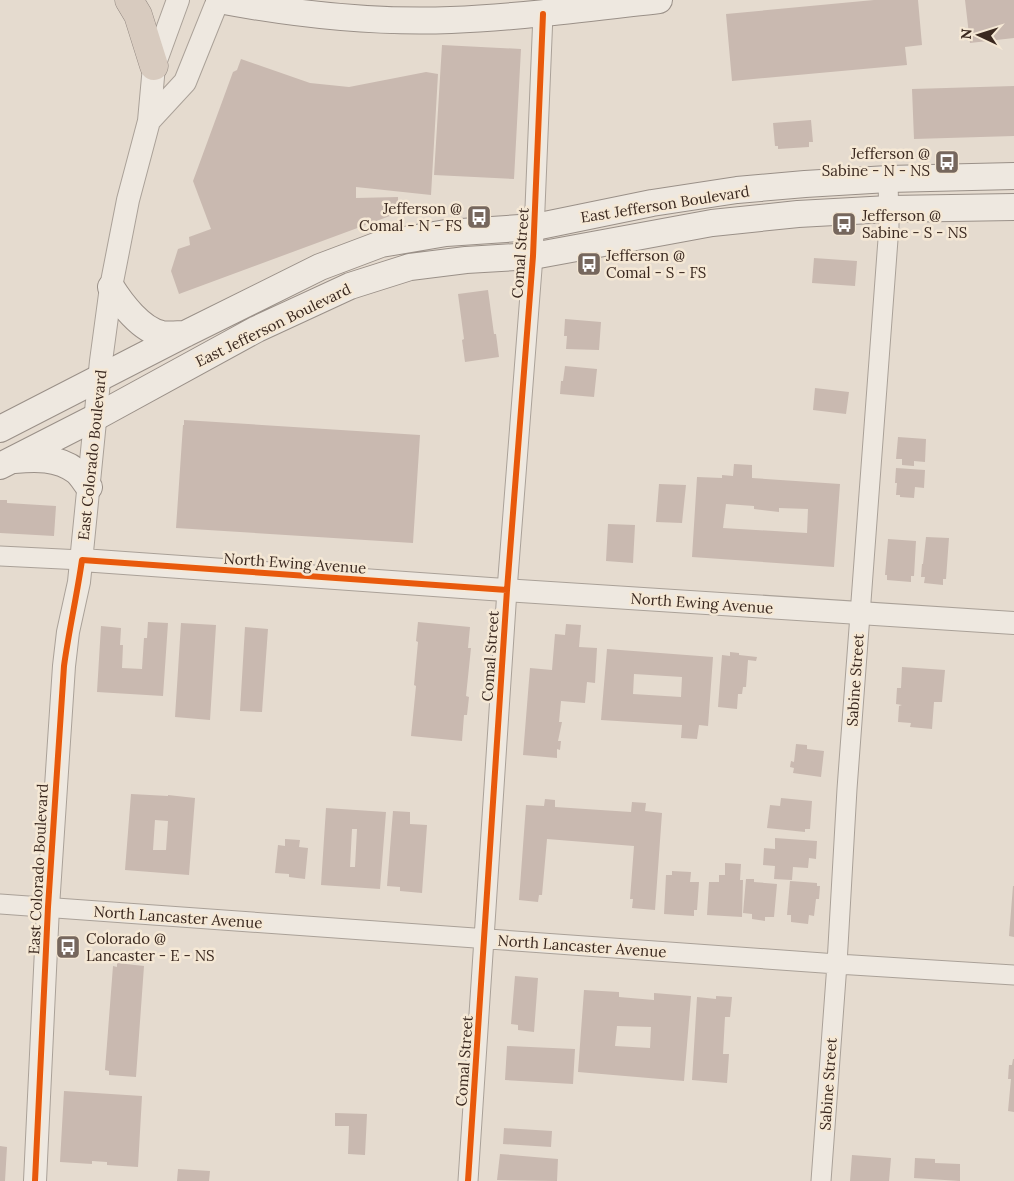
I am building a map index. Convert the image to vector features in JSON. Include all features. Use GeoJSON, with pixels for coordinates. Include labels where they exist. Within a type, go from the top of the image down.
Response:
{"type":"FeatureCollection","features":[{"type":"Feature","properties":{"kind":"highway"},"geometry":{"type":"LineString","coordinates":[[129,0],[138,15],[154,66]]}},
{"type":"Feature","properties":{"kind":"main road"},"geometry":{"type":"LineString","coordinates":[[219,0],[357,19],[449,20],[543,14],[660,0]]}},
{"type":"Feature","properties":{"kind":"main road","name":"East Jefferson Boulevard"},"geometry":{"type":"LineString","coordinates":[[0,429],[320,267],[381,244],[446,233],[535,227],[652,203],[737,190],[888,179],[1014,176]]}},
{"type":"Feature","properties":{"kind":"main road","name":"East Jefferson Boulevard"},"geometry":{"type":"LineString","coordinates":[[5,463],[257,329],[350,286],[410,267],[466,260],[533,256],[712,223],[798,214],[889,209],[1014,206]]}},
{"type":"Feature","properties":{"kind":"main road"},"geometry":{"type":"LineString","coordinates":[[111,287],[121,302],[148,328],[162,334],[185,334]]}},
{"type":"Feature","properties":{"kind":"main road"},"geometry":{"type":"LineString","coordinates":[[5,463],[36,458],[60,462],[76,471],[89,487]]}},
{"type":"Feature","properties":{"kind":"street","name":"East Colorado Boulevard"},"geometry":{"type":"LineString","coordinates":[[35,1181],[48,907],[64,666],[68,632],[75,604],[82,560],[111,287],[128,200],[149,121],[154,66],[178,0]]}},
{"type":"Feature","properties":{"kind":"street","name":"East Colorado Boulevard"},"geometry":{"type":"LineString","coordinates":[[149,121],[185,82],[219,0]]}},
{"type":"Feature","properties":{"kind":"street","name":"Comal Street"},"geometry":{"type":"LineString","coordinates":[[468,1181],[507,590],[535,227],[543,14]]}},
{"type":"Feature","properties":{"kind":"street","name":"Sabine Street"},"geometry":{"type":"LineString","coordinates":[[820,1181],[872,460],[889,209],[888,179]]}},
{"type":"Feature","properties":{"kind":"street","name":"North Ewing Avenue"},"geometry":{"type":"LineString","coordinates":[[0,556],[1014,623]]}},
{"type":"Feature","properties":{"kind":"street","name":"North Lancaster Avenue"},"geometry":{"type":"LineString","coordinates":[[0,904],[1014,975]]}},
{"type":"Feature","properties":{"kind":"building"},"geometry":{"type":"Polygon","coordinates":[[[874,0],[918,0],[922,45],[905,47],[907,65],[732,81],[726,14],[874,0]]]}},
{"type":"Feature","properties":{"kind":"building"},"geometry":{"type":"Polygon","coordinates":[[[965,0],[1014,0],[1014,38],[970,43],[965,0]]]}},
{"type":"Feature","properties":{"kind":"building"},"geometry":{"type":"Polygon","coordinates":[[[442,45],[521,49],[514,179],[434,175],[442,45]]]}},
{"type":"Feature","properties":{"kind":"building"},"geometry":{"type":"Polygon","coordinates":[[[241,59],[310,83],[349,87],[426,72],[438,74],[431,195],[356,187],[356,198],[398,197],[398,213],[179,294],[171,271],[178,249],[190,245],[189,237],[211,229],[193,181],[233,72],[237,70],[241,59]]]}},
{"type":"Feature","properties":{"kind":"building"},"geometry":{"type":"Polygon","coordinates":[[[1014,86],[1014,136],[914,139],[912,89],[1014,86]]]}},
{"type":"Feature","properties":{"kind":"building"},"geometry":{"type":"Polygon","coordinates":[[[811,120],[813,142],[809,142],[809,147],[778,149],[778,146],[775,146],[773,123],[811,120]]]}},
{"type":"Feature","properties":{"kind":"building"},"geometry":{"type":"Polygon","coordinates":[[[814,258],[857,261],[855,286],[812,283],[814,258]]]}},
{"type":"Feature","properties":{"kind":"building"},"geometry":{"type":"Polygon","coordinates":[[[488,290],[499,357],[465,362],[458,294],[488,290]]]}},
{"type":"Feature","properties":{"kind":"building"},"geometry":{"type":"Polygon","coordinates":[[[565,319],[601,322],[599,350],[566,349],[567,336],[564,336],[565,319]]]}},
{"type":"Feature","properties":{"kind":"building"},"geometry":{"type":"Polygon","coordinates":[[[565,366],[597,369],[594,397],[560,394],[565,366]]]}},
{"type":"Feature","properties":{"kind":"building"},"geometry":{"type":"Polygon","coordinates":[[[815,388],[849,392],[846,414],[813,410],[815,388]]]}},
{"type":"Feature","properties":{"kind":"building"},"geometry":{"type":"Polygon","coordinates":[[[184,420],[420,435],[413,543],[176,528],[184,420]]]}},
{"type":"Feature","properties":{"kind":"building"},"geometry":{"type":"Polygon","coordinates":[[[898,437],[926,439],[925,462],[914,461],[914,466],[902,465],[902,459],[896,459],[898,437]]]}},
{"type":"Feature","properties":{"kind":"building"},"geometry":{"type":"Polygon","coordinates":[[[734,464],[752,465],[752,478],[840,484],[834,567],[692,557],[697,477],[722,478],[722,475],[733,476],[734,464]],[[726,504],[723,528],[807,533],[808,509],[779,508],[779,512],[754,509],[754,506],[726,504]]]}},
{"type":"Feature","properties":{"kind":"building"},"geometry":{"type":"Polygon","coordinates":[[[896,468],[925,470],[924,488],[915,487],[914,498],[896,495],[896,468]]]}},
{"type":"Feature","properties":{"kind":"building"},"geometry":{"type":"Polygon","coordinates":[[[659,484],[686,485],[682,523],[656,522],[659,484]]]}},
{"type":"Feature","properties":{"kind":"building"},"geometry":{"type":"Polygon","coordinates":[[[0,500],[7,500],[7,503],[56,506],[54,536],[0,533],[0,500]]]}},
{"type":"Feature","properties":{"kind":"building"},"geometry":{"type":"Polygon","coordinates":[[[608,524],[635,525],[633,563],[606,561],[608,524]]]}},
{"type":"Feature","properties":{"kind":"building"},"geometry":{"type":"Polygon","coordinates":[[[926,537],[949,538],[946,579],[943,579],[943,585],[924,583],[925,577],[921,577],[926,537]]]}},
{"type":"Feature","properties":{"kind":"building"},"geometry":{"type":"Polygon","coordinates":[[[888,539],[916,541],[914,576],[911,576],[911,582],[887,580],[887,575],[885,575],[888,539]]]}},
{"type":"Feature","properties":{"kind":"building"},"geometry":{"type":"Polygon","coordinates":[[[148,622],[168,623],[163,696],[97,692],[101,626],[121,628],[120,645],[123,645],[122,668],[142,669],[144,638],[147,638],[148,622]]]}},
{"type":"Feature","properties":{"kind":"building"},"geometry":{"type":"Polygon","coordinates":[[[418,622],[470,627],[468,648],[471,648],[466,696],[469,697],[467,715],[464,715],[462,741],[411,736],[416,686],[414,685],[418,622]]]}},
{"type":"Feature","properties":{"kind":"building"},"geometry":{"type":"Polygon","coordinates":[[[181,623],[216,625],[210,720],[175,717],[181,623]]]}},
{"type":"Feature","properties":{"kind":"building"},"geometry":{"type":"Polygon","coordinates":[[[566,624],[581,625],[579,647],[597,648],[595,683],[587,682],[585,703],[561,701],[559,722],[562,722],[558,741],[561,741],[560,750],[557,749],[557,758],[523,755],[530,668],[552,670],[555,634],[565,635],[566,624]]]}},
{"type":"Feature","properties":{"kind":"building"},"geometry":{"type":"Polygon","coordinates":[[[245,627],[268,629],[262,712],[240,711],[245,627]]]}},
{"type":"Feature","properties":{"kind":"building"},"geometry":{"type":"Polygon","coordinates":[[[607,649],[713,657],[708,726],[699,725],[697,739],[681,738],[682,725],[601,720],[607,649]],[[634,674],[633,694],[681,697],[682,677],[634,674]]]}},
{"type":"Feature","properties":{"kind":"building"},"geometry":{"type":"Polygon","coordinates":[[[730,652],[757,657],[756,661],[748,660],[746,687],[743,687],[742,694],[738,694],[737,709],[718,707],[722,655],[730,656],[730,652]]]}},
{"type":"Feature","properties":{"kind":"building"},"geometry":{"type":"Polygon","coordinates":[[[902,667],[945,670],[942,702],[934,702],[932,729],[910,727],[911,723],[898,722],[899,706],[902,705],[896,704],[897,688],[901,688],[902,667]]]}},
{"type":"Feature","properties":{"kind":"building"},"geometry":{"type":"Polygon","coordinates":[[[796,744],[807,745],[807,749],[824,751],[821,777],[793,773],[794,768],[790,767],[791,761],[794,762],[796,744]]]}},
{"type":"Feature","properties":{"kind":"building"},"geometry":{"type":"Polygon","coordinates":[[[131,794],[195,798],[189,875],[125,870],[131,794]],[[155,820],[153,850],[166,850],[168,821],[155,820]]]}},
{"type":"Feature","properties":{"kind":"building"},"geometry":{"type":"Polygon","coordinates":[[[781,798],[812,801],[810,829],[805,829],[805,832],[767,828],[770,805],[780,806],[781,798]]]}},
{"type":"Feature","properties":{"kind":"building"},"geometry":{"type":"Polygon","coordinates":[[[545,799],[555,800],[555,807],[631,812],[632,802],[646,803],[645,811],[662,813],[655,910],[632,908],[633,899],[630,899],[634,846],[547,839],[542,895],[539,895],[538,902],[519,900],[526,805],[544,806],[545,799]]]}},
{"type":"Feature","properties":{"kind":"building"},"geometry":{"type":"Polygon","coordinates":[[[326,808],[386,812],[380,889],[321,885],[326,808]],[[352,829],[350,867],[355,867],[357,829],[352,829]]]}},
{"type":"Feature","properties":{"kind":"building"},"geometry":{"type":"Polygon","coordinates":[[[393,811],[410,812],[410,824],[427,825],[422,893],[400,891],[400,887],[387,886],[393,811]]]}},
{"type":"Feature","properties":{"kind":"building"},"geometry":{"type":"Polygon","coordinates":[[[775,838],[817,841],[816,859],[809,858],[808,868],[793,867],[792,880],[774,879],[775,866],[763,865],[764,848],[775,849],[775,838]]]}},
{"type":"Feature","properties":{"kind":"building"},"geometry":{"type":"Polygon","coordinates":[[[285,839],[300,840],[299,847],[308,848],[305,879],[289,877],[289,874],[275,873],[278,845],[285,846],[285,839]]]}},
{"type":"Feature","properties":{"kind":"building"},"geometry":{"type":"Polygon","coordinates":[[[725,863],[741,864],[740,880],[743,880],[742,917],[707,915],[709,882],[719,882],[719,875],[725,875],[725,863]]]}},
{"type":"Feature","properties":{"kind":"building"},"geometry":{"type":"Polygon","coordinates":[[[672,871],[691,872],[690,882],[699,882],[697,910],[694,910],[694,916],[664,914],[666,875],[672,875],[672,871]]]}},
{"type":"Feature","properties":{"kind":"building"},"geometry":{"type":"Polygon","coordinates":[[[746,879],[754,879],[754,882],[777,884],[774,917],[765,917],[765,921],[752,919],[752,914],[743,913],[746,879]]]}},
{"type":"Feature","properties":{"kind":"building"},"geometry":{"type":"Polygon","coordinates":[[[790,881],[817,883],[817,886],[820,886],[819,899],[816,899],[814,916],[809,915],[808,924],[791,922],[791,915],[787,915],[790,881]]]}},
{"type":"Feature","properties":{"kind":"building"},"geometry":{"type":"Polygon","coordinates":[[[1014,886],[1014,937],[1009,936],[1014,886]]]}},
{"type":"Feature","properties":{"kind":"building"},"geometry":{"type":"Polygon","coordinates":[[[117,963],[144,966],[136,1077],[109,1075],[109,1071],[105,1070],[113,966],[117,967],[117,963]]]}},
{"type":"Feature","properties":{"kind":"building"},"geometry":{"type":"Polygon","coordinates":[[[515,976],[538,978],[534,1032],[518,1030],[518,1025],[511,1024],[515,976]]]}},
{"type":"Feature","properties":{"kind":"building"},"geometry":{"type":"Polygon","coordinates":[[[584,990],[619,992],[619,997],[654,1000],[654,993],[691,996],[684,1081],[578,1072],[584,990]],[[617,1026],[615,1046],[650,1048],[651,1027],[617,1026]]]}},
{"type":"Feature","properties":{"kind":"building"},"geometry":{"type":"Polygon","coordinates":[[[716,996],[732,997],[730,1017],[725,1017],[723,1054],[729,1054],[727,1083],[692,1080],[697,997],[716,999],[716,996]]]}},
{"type":"Feature","properties":{"kind":"building"},"geometry":{"type":"Polygon","coordinates":[[[507,1046],[575,1049],[573,1084],[505,1080],[507,1046]]]}},
{"type":"Feature","properties":{"kind":"building"},"geometry":{"type":"Polygon","coordinates":[[[1013,1059],[1014,1112],[1008,1111],[1011,1079],[1008,1079],[1009,1065],[1012,1065],[1013,1059]]]}},
{"type":"Feature","properties":{"kind":"building"},"geometry":{"type":"Polygon","coordinates":[[[64,1091],[142,1096],[138,1167],[107,1165],[107,1162],[92,1161],[92,1164],[60,1162],[64,1091]]]}},
{"type":"Feature","properties":{"kind":"building"},"geometry":{"type":"Polygon","coordinates":[[[335,1113],[367,1114],[365,1155],[348,1154],[349,1126],[335,1126],[335,1113]]]}},
{"type":"Feature","properties":{"kind":"building"},"geometry":{"type":"Polygon","coordinates":[[[504,1128],[552,1131],[551,1147],[503,1144],[504,1128]]]}},
{"type":"Feature","properties":{"kind":"building"},"geometry":{"type":"Polygon","coordinates":[[[0,1146],[7,1147],[5,1181],[0,1181],[0,1146]]]}},
{"type":"Feature","properties":{"kind":"building"},"geometry":{"type":"Polygon","coordinates":[[[500,1154],[558,1159],[557,1181],[497,1180],[500,1154]]]}},
{"type":"Feature","properties":{"kind":"building"},"geometry":{"type":"Polygon","coordinates":[[[852,1155],[891,1158],[889,1181],[850,1181],[852,1155]]]}},
{"type":"Feature","properties":{"kind":"building"},"geometry":{"type":"Polygon","coordinates":[[[915,1158],[935,1159],[935,1163],[960,1164],[960,1181],[914,1178],[915,1158]]]}},
{"type":"Feature","properties":{"kind":"building"},"geometry":{"type":"Polygon","coordinates":[[[178,1169],[210,1171],[209,1181],[177,1181],[178,1169]]]}},
{"type":"Feature","properties":{"kind":"cycle path"},"geometry":{"type":"LineString","coordinates":[[468,1181],[507,590],[533,256],[543,14]]}},
{"type":"Feature","properties":{"kind":"cycle path"},"geometry":{"type":"LineString","coordinates":[[35,1181],[48,907],[64,666],[82,560],[507,590]]}},
{"type":"Feature","properties":{"kind":"place","name":"Jefferson @ Sabine - N - NS"},"geometry":{"type":"Point","coordinates":[947,162]}},
{"type":"Feature","properties":{"kind":"place","name":"Jefferson @ Comal - N - FS"},"geometry":{"type":"Point","coordinates":[479,217]}},
{"type":"Feature","properties":{"kind":"place","name":"Jefferson @ Sabine - S - NS"},"geometry":{"type":"Point","coordinates":[844,224]}},
{"type":"Feature","properties":{"kind":"place","name":"Jefferson @ Comal - S - FS"},"geometry":{"type":"Point","coordinates":[589,264]}},
{"type":"Feature","properties":{"kind":"place","name":"Colorado @ Lancaster - E - NS"},"geometry":{"type":"Point","coordinates":[68,947]}}]}
